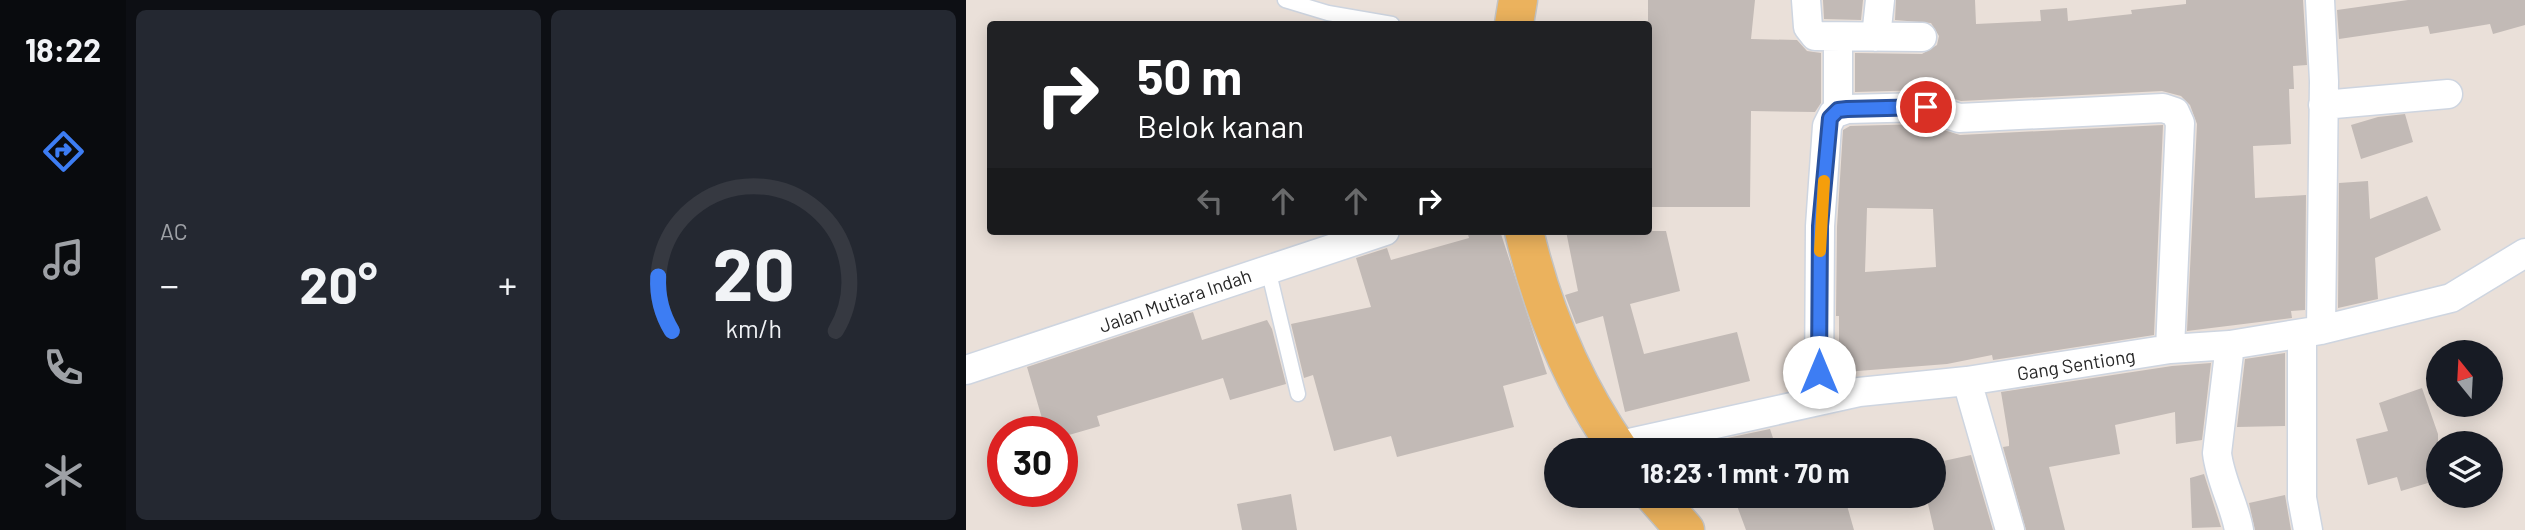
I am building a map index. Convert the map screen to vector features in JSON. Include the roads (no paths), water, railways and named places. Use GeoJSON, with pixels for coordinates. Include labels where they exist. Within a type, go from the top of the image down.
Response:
{"type":"FeatureCollection","features":[{"type":"Feature","properties":{"kind":"main road"},"geometry":{"type":"LineString","coordinates":[[1514,21],[1518,0]]}},
{"type":"Feature","properties":{"kind":"main road"},"geometry":{"type":"LineString","coordinates":[[1525,235],[1536,283],[1569,365],[1612,438]]}},
{"type":"Feature","properties":{"kind":"main road"},"geometry":{"type":"LineString","coordinates":[[1666,508],[1685,530]]}},
{"type":"Feature","properties":{"kind":"street"},"geometry":{"type":"LineString","coordinates":[[1806,0],[1808,27],[1815,36],[1922,37]]}},
{"type":"Feature","properties":{"kind":"street"},"geometry":{"type":"LineString","coordinates":[[1876,37],[1880,0]]}},
{"type":"Feature","properties":{"kind":"street"},"geometry":{"type":"LineString","coordinates":[[2308,530],[2302,498],[2323,105],[2320,0]]}},
{"type":"Feature","properties":{"kind":"street"},"geometry":{"type":"LineString","coordinates":[[1819,399],[1820,226],[1827,126],[1838,110],[1838,37]]}},
{"type":"Feature","properties":{"kind":"street"},"geometry":{"type":"LineString","coordinates":[[2323,105],[2448,94]]}},
{"type":"Feature","properties":{"kind":"street"},"geometry":{"type":"LineString","coordinates":[[1838,110],[1926,107],[1959,118],[2163,108],[2175,112],[2180,123],[2170,349]]}},
{"type":"Feature","properties":{"kind":"street","name":"Jalan Mutiara Indah"},"geometry":{"type":"LineString","coordinates":[[966,370],[1373,235]]}},
{"type":"Feature","properties":{"kind":"street","name":"Gang Sentiong"},"geometry":{"type":"LineString","coordinates":[[1659,438],[1819,399],[1898,386],[1966,381],[2170,349],[2230,345],[2312,332],[2451,298],[2525,253]]}},
{"type":"Feature","properties":{"kind":"street"},"geometry":{"type":"LineString","coordinates":[[2230,345],[2217,453],[2223,482],[2235,510],[2239,530]]}},
{"type":"Feature","properties":{"kind":"street"},"geometry":{"type":"LineString","coordinates":[[1966,381],[2010,530]]}},
{"type":"Feature","properties":{"kind":"lane"},"geometry":{"type":"LineString","coordinates":[[1285,0],[1328,13],[1375,21]]}},
{"type":"Feature","properties":{"kind":"lane"},"geometry":{"type":"LineString","coordinates":[[1268,269],[1298,394]]}}]}
